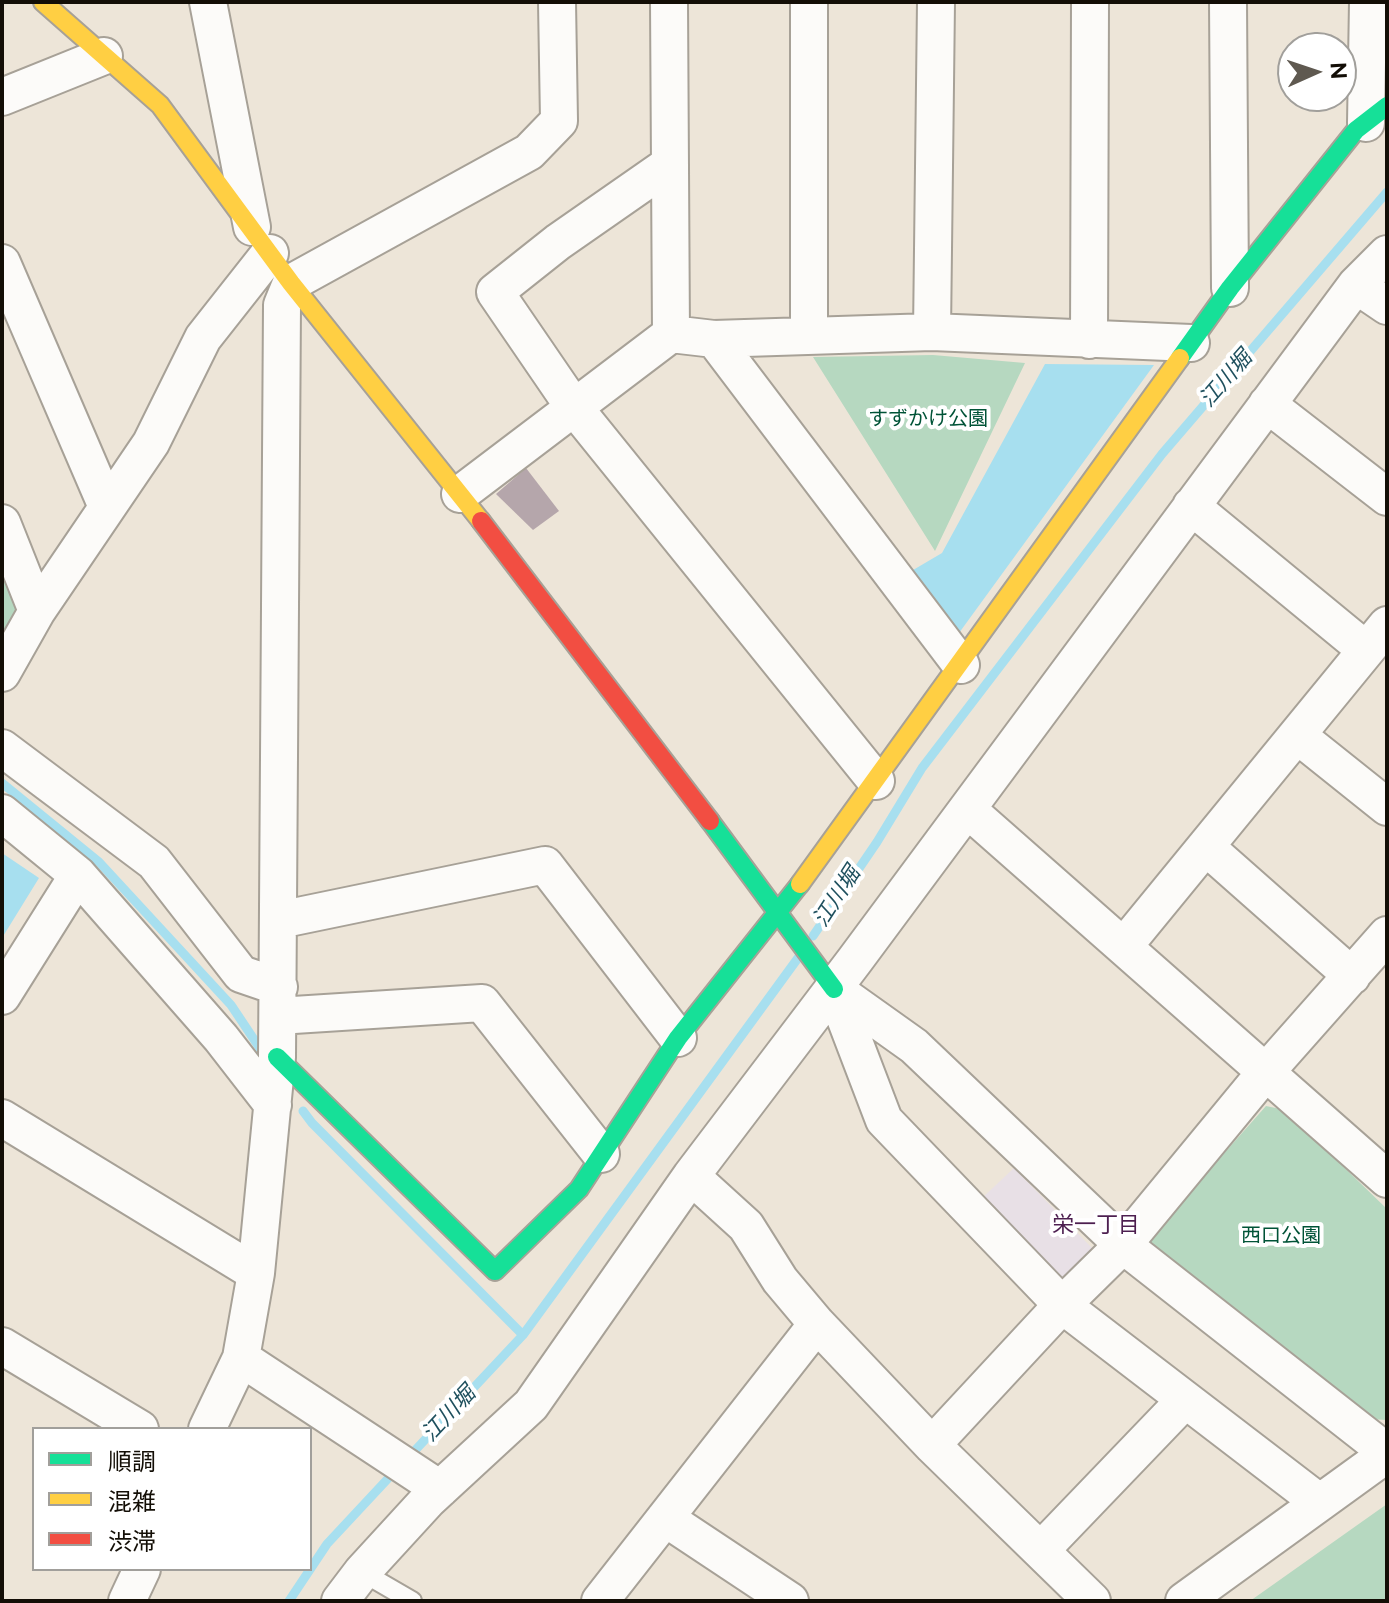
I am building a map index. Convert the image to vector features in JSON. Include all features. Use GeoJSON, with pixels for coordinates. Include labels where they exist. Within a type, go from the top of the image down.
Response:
{"type":"FeatureCollection","features":[{"type":"Feature","properties":{"kind":"street"},"geometry":{"type":"LineString","coordinates":[[43,2],[160,105],[291,283],[460,494],[779,912],[834,989],[884,1120],[1062,1305],[1319,1502]]}},
{"type":"Feature","properties":{"kind":"street"},"geometry":{"type":"LineString","coordinates":[[2,673],[37,611],[151,443],[203,338],[261,240],[208,2]]}},
{"type":"Feature","properties":{"kind":"street"},"geometry":{"type":"LineString","coordinates":[[208,1427],[241,1358],[256,1273],[277,1057],[282,305],[291,283],[529,152],[559,121],[557,2]]}},
{"type":"Feature","properties":{"kind":"street"},"geometry":{"type":"LineString","coordinates":[[669,2],[671,334]]}},
{"type":"Feature","properties":{"kind":"street"},"geometry":{"type":"LineString","coordinates":[[809,2],[809,336]]}},
{"type":"Feature","properties":{"kind":"street"},"geometry":{"type":"LineString","coordinates":[[932,332],[936,2]]}},
{"type":"Feature","properties":{"kind":"street"},"geometry":{"type":"LineString","coordinates":[[1089,340],[1090,2]]}},
{"type":"Feature","properties":{"kind":"street"},"geometry":{"type":"LineString","coordinates":[[1228,2],[1230,288]]}},
{"type":"Feature","properties":{"kind":"street"},"geometry":{"type":"LineString","coordinates":[[277,1057],[495,1271],[579,1189],[678,1038],[779,912],[876,781],[1230,288],[1356,130],[1376,114],[1368,2]]}},
{"type":"Feature","properties":{"kind":"street"},"geometry":{"type":"LineString","coordinates":[[2,97],[104,56]]}},
{"type":"Feature","properties":{"kind":"street"},"geometry":{"type":"LineString","coordinates":[[670,164],[558,242],[495,292],[573,406],[876,781]]}},
{"type":"Feature","properties":{"kind":"street"},"geometry":{"type":"LineString","coordinates":[[340,1601],[362,1572],[440,1489],[531,1405],[691,1176],[834,989],[1356,285],[1387,254]]}},
{"type":"Feature","properties":{"kind":"street"},"geometry":{"type":"LineString","coordinates":[[2,263],[107,507]]}},
{"type":"Feature","properties":{"kind":"street"},"geometry":{"type":"LineString","coordinates":[[1356,285],[1387,306]]}},
{"type":"Feature","properties":{"kind":"street"},"geometry":{"type":"LineString","coordinates":[[460,494],[671,334],[714,339],[932,332],[1191,343]]}},
{"type":"Feature","properties":{"kind":"street"},"geometry":{"type":"LineString","coordinates":[[714,339],[961,665]]}},
{"type":"Feature","properties":{"kind":"street"},"geometry":{"type":"LineString","coordinates":[[1267,404],[1387,497]]}},
{"type":"Feature","properties":{"kind":"street"},"geometry":{"type":"LineString","coordinates":[[1124,946],[1377,637],[1191,506]]}},
{"type":"Feature","properties":{"kind":"street"},"geometry":{"type":"LineString","coordinates":[[2,523],[37,611]]}},
{"type":"Feature","properties":{"kind":"street"},"geometry":{"type":"LineString","coordinates":[[1297,735],[1387,807]]}},
{"type":"Feature","properties":{"kind":"street"},"geometry":{"type":"LineString","coordinates":[[2,748],[154,862],[241,974],[278,1001],[482,1003],[601,1154]]}},
{"type":"Feature","properties":{"kind":"street"},"geometry":{"type":"LineString","coordinates":[[967,809],[1264,1074],[1387,1179]]}},
{"type":"Feature","properties":{"kind":"street"},"geometry":{"type":"LineString","coordinates":[[2,813],[78,875],[221,1038],[273,1105]]}},
{"type":"Feature","properties":{"kind":"street"},"geometry":{"type":"LineString","coordinates":[[1206,847],[1352,976]]}},
{"type":"Feature","properties":{"kind":"street"},"geometry":{"type":"LineString","coordinates":[[279,920],[545,865],[678,1038]]}},
{"type":"Feature","properties":{"kind":"street"},"geometry":{"type":"LineString","coordinates":[[2,996],[78,875]]}},
{"type":"Feature","properties":{"kind":"street"},"geometry":{"type":"LineString","coordinates":[[932,1445],[1062,1305],[1123,1245],[1264,1074],[1387,935]]}},
{"type":"Feature","properties":{"kind":"street"},"geometry":{"type":"LineString","coordinates":[[834,989],[914,1046],[1123,1245],[1387,1453],[1184,1601]]}},
{"type":"Feature","properties":{"kind":"street"},"geometry":{"type":"LineString","coordinates":[[2,1118],[256,1273]]}},
{"type":"Feature","properties":{"kind":"street"},"geometry":{"type":"LineString","coordinates":[[691,1176],[746,1226],[780,1280],[817,1324],[932,1445],[1092,1601]]}},
{"type":"Feature","properties":{"kind":"street"},"geometry":{"type":"LineString","coordinates":[[600,1601],[817,1324]]}},
{"type":"Feature","properties":{"kind":"street"},"geometry":{"type":"LineString","coordinates":[[2,1346],[137,1427]]}},
{"type":"Feature","properties":{"kind":"street"},"geometry":{"type":"LineString","coordinates":[[241,1358],[440,1489]]}},
{"type":"Feature","properties":{"kind":"street"},"geometry":{"type":"LineString","coordinates":[[1041,1550],[1185,1400]]}},
{"type":"Feature","properties":{"kind":"street"},"geometry":{"type":"LineString","coordinates":[[665,1518],[790,1601]]}},
{"type":"Feature","properties":{"kind":"street"},"geometry":{"type":"LineString","coordinates":[[127,1601],[141,1571]]}},
{"type":"Feature","properties":{"kind":"lane"},"geometry":{"type":"LineString","coordinates":[[362,1572],[412,1601]]}},
{"type":"Feature","properties":{"kind":"shaded area"},"geometry":{"type":"Polygon","coordinates":[[[1014,1168],[1093,1249],[1062,1280],[980,1200],[1014,1168]]]}},
{"type":"Feature","properties":{"kind":"green space","name":"すずかけ公園"},"geometry":{"type":"Polygon","coordinates":[[[933,355],[1025,363],[935,551],[813,357],[933,355]]]}},
{"type":"Feature","properties":{"kind":"green space"},"geometry":{"type":"Polygon","coordinates":[[[2,560],[23,613],[2,644],[2,560]]]}},
{"type":"Feature","properties":{"kind":"green space","name":"西口公園"},"geometry":{"type":"Polygon","coordinates":[[[1266,1106],[1285,1110],[1387,1209],[1387,1420],[1368,1419],[1140,1248],[1266,1106]]]}},
{"type":"Feature","properties":{"kind":"green space"},"geometry":{"type":"Polygon","coordinates":[[[1387,1504],[1387,1601],[1250,1601],[1387,1504]]]}},
{"type":"Feature","properties":{"kind":"water"},"geometry":{"type":"Polygon","coordinates":[[[1045,364],[1154,365],[959,633],[908,573],[942,553],[1045,364]]]}},
{"type":"Feature","properties":{"kind":"water"},"geometry":{"type":"Polygon","coordinates":[[[2,853],[39,878],[2,938],[2,853]]]}},
{"type":"Feature","properties":{"kind":"building"},"geometry":{"type":"Polygon","coordinates":[[[526,468],[559,511],[533,530],[496,494],[526,468]]]}},
{"type":"Feature","properties":{"kind":"waterway","name":"江川堀"},"geometry":{"type":"LineString","coordinates":[[813,936],[877,842],[922,768],[1162,454],[1387,192]]}},
{"type":"Feature","properties":{"kind":"waterway"},"geometry":{"type":"LineString","coordinates":[[2,783],[99,862],[231,1005],[265,1056]]}},
{"type":"Feature","properties":{"kind":"waterway","name":"江川堀"},"geometry":{"type":"LineString","coordinates":[[406,1460],[523,1335],[798,958]]}},
{"type":"Feature","properties":{"kind":"waterway"},"geometry":{"type":"LineString","coordinates":[[303,1111],[523,1335]]}},
{"type":"Feature","properties":{"kind":"waterway","name":"江川堀"},"geometry":{"type":"LineString","coordinates":[[312,1566],[327,1544],[396,1470]]}},
{"type":"Feature","properties":{"kind":"waterway","name":"江川堀"},"geometry":{"type":"LineString","coordinates":[[289,1601],[309,1571]]}},
{"type":"Feature","properties":{"kind":"traffic: fast"},"geometry":{"type":"LineString","coordinates":[[1180,358],[1230,288],[1356,130],[1387,106]]}},
{"type":"Feature","properties":{"kind":"traffic: fast"},"geometry":{"type":"LineString","coordinates":[[710,821],[834,989]]}},
{"type":"Feature","properties":{"kind":"traffic: fast"},"geometry":{"type":"LineString","coordinates":[[277,1057],[495,1271],[579,1189],[678,1038],[800,884]]}},
{"type":"Feature","properties":{"kind":"traffic: slow"},"geometry":{"type":"LineString","coordinates":[[43,2],[160,105],[291,283],[481,521]]}},
{"type":"Feature","properties":{"kind":"traffic: slow"},"geometry":{"type":"LineString","coordinates":[[800,884],[1180,358]]}},
{"type":"Feature","properties":{"kind":"traffic: jam"},"geometry":{"type":"LineString","coordinates":[[481,521],[710,821]]}},
{"type":"Feature","properties":{"kind":"district","name":"栄一丁目"},"geometry":{"type":"Point","coordinates":[1096,1225]}}]}
